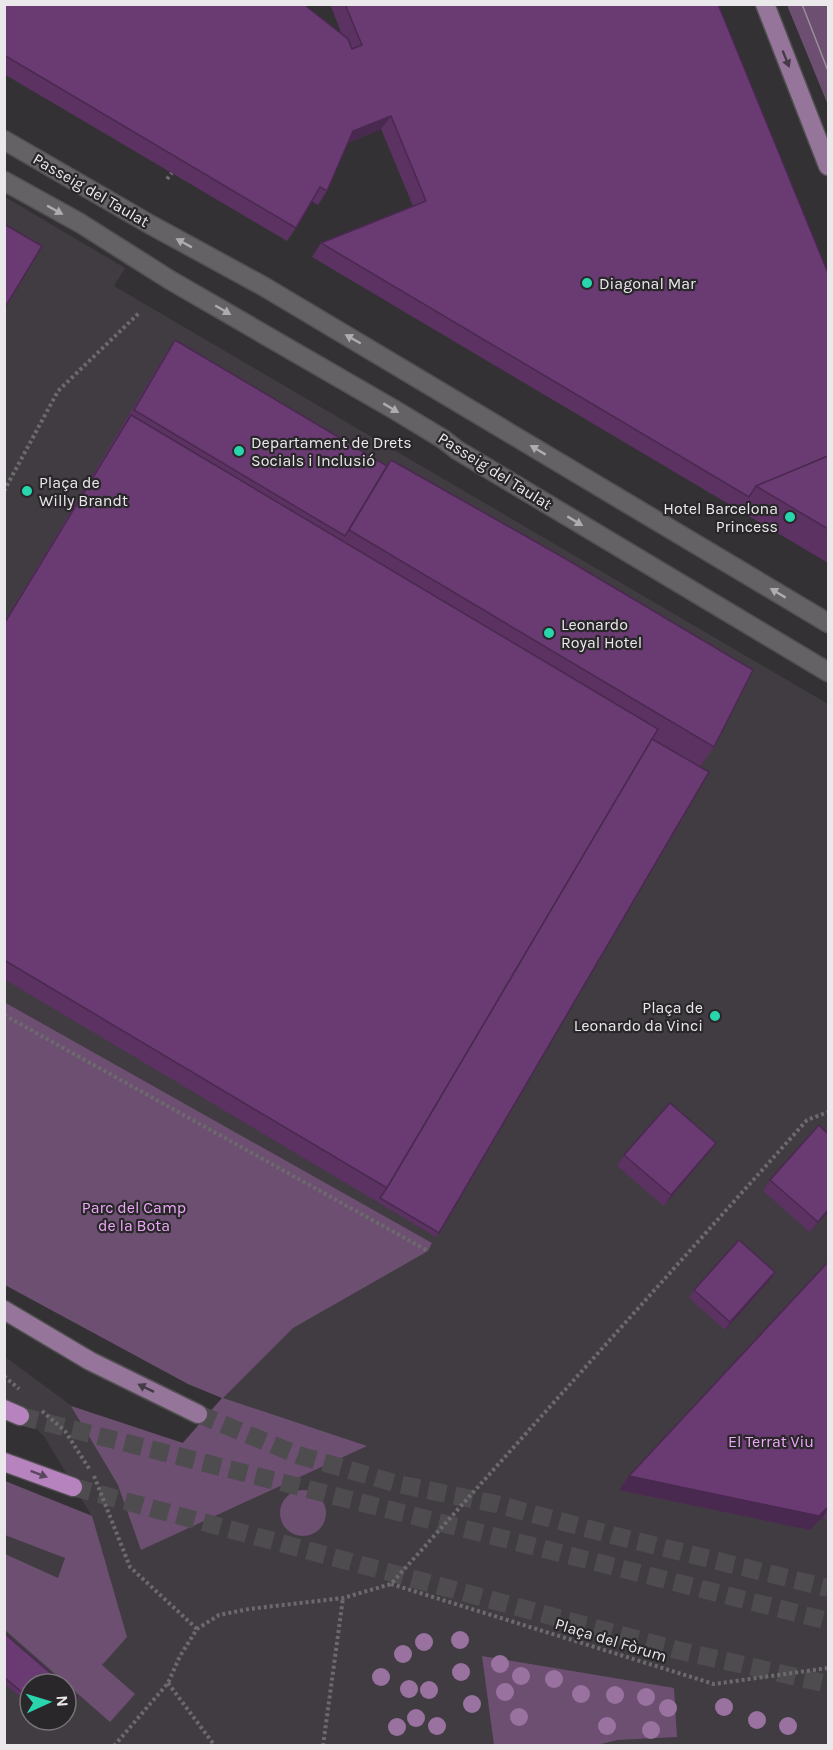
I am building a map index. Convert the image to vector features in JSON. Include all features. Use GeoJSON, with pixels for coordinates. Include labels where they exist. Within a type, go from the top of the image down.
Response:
{"type":"FeatureCollection","features":[{"type":"Feature","properties":{"kind":"highway"},"geometry":{"type":"LineString","coordinates":[[4,1461],[73,1487]]}},
{"type":"Feature","properties":{"kind":"main road"},"geometry":{"type":"LineString","coordinates":[[765,4],[828,166]]}},
{"type":"Feature","properties":{"kind":"main road"},"geometry":{"type":"LineString","coordinates":[[4,1310],[90,1361],[198,1414]]}},
{"type":"Feature","properties":{"kind":"street","name":"Passeig del Taulat"},"geometry":{"type":"LineString","coordinates":[[4,141],[272,291],[828,623]]}},
{"type":"Feature","properties":{"kind":"street","name":"Passeig del Taulat"},"geometry":{"type":"LineString","coordinates":[[4,181],[395,410],[457,450],[828,672]]}},
{"type":"Feature","properties":{"kind":"path"},"geometry":{"type":"LineString","coordinates":[[167,179],[178,164]]}},
{"type":"Feature","properties":{"kind":"path"},"geometry":{"type":"LineString","coordinates":[[4,491],[58,392],[139,313]]}},
{"type":"Feature","properties":{"kind":"path"},"geometry":{"type":"LineString","coordinates":[[4,1015],[428,1251]]}},
{"type":"Feature","properties":{"kind":"path"},"geometry":{"type":"LineString","coordinates":[[114,1746],[168,1683],[196,1629],[219,1615],[249,1609],[343,1598],[391,1584],[807,1120],[828,1112]]}},
{"type":"Feature","properties":{"kind":"path"},"geometry":{"type":"LineString","coordinates":[[4,1376],[20,1390]]}},
{"type":"Feature","properties":{"kind":"path"},"geometry":{"type":"LineString","coordinates":[[35,1404],[65,1431],[97,1481],[130,1567],[196,1629]]}},
{"type":"Feature","properties":{"kind":"path","name":"Plaça del Fòrum"},"geometry":{"type":"LineString","coordinates":[[391,1584],[714,1684],[828,1668]]}},
{"type":"Feature","properties":{"kind":"path"},"geometry":{"type":"LineString","coordinates":[[322,1746],[343,1598]]}},
{"type":"Feature","properties":{"kind":"path"},"geometry":{"type":"LineString","coordinates":[[168,1683],[215,1746]]}},
{"type":"Feature","properties":{"kind":"shaded area"},"geometry":{"type":"Polygon","coordinates":[[[5,197],[125,268],[114,286],[828,704],[828,1745],[5,1745],[5,1481],[91,1515],[44,1436],[5,1401],[4,1356],[72,1406],[182,1443],[222,1398],[188,1384],[5,1285],[5,197]]]}},
{"type":"Feature","properties":{"kind":"green space"},"geometry":{"type":"Polygon","coordinates":[[[787,5],[828,5],[828,105],[787,5]]]}},
{"type":"Feature","properties":{"kind":"green space","name":"Parc del Camp de la Bota"},"geometry":{"type":"Polygon","coordinates":[[[4,1002],[432,1243],[428,1251],[293,1328],[223,1398],[367,1446],[141,1550],[118,1485],[71,1406],[183,1443],[222,1398],[188,1384],[5,1285],[4,1002]]]}},
{"type":"Feature","properties":{"kind":"green space"},"geometry":{"type":"Polygon","coordinates":[[[5,1481],[92,1516],[127,1637],[102,1665],[135,1694],[110,1722],[78,1694],[78,1672],[53,1672],[5,1630],[5,1554],[58,1578],[65,1558],[5,1535],[5,1481]]]}},
{"type":"Feature","properties":{"kind":"green space"},"geometry":{"type":"Polygon","coordinates":[[[303,1490],[319,1497],[326,1513],[319,1529],[303,1536],[287,1529],[280,1513],[287,1497],[303,1490]]]}},
{"type":"Feature","properties":{"kind":"green space"},"geometry":{"type":"Polygon","coordinates":[[[482,1656],[674,1688],[677,1737],[617,1740],[597,1745],[494,1745],[482,1656]]]}},
{"type":"Feature","properties":{"kind":"building","name":"Diagonal Mar"},"geometry":{"type":"Polygon","coordinates":[[[4,4],[307,4],[307,7],[348,39],[352,49],[362,45],[345,4],[718,4],[828,273],[828,456],[756,486],[749,497],[321,243],[426,201],[391,116],[353,131],[327,191],[320,187],[296,228],[4,55],[4,4]]]}},
{"type":"Feature","properties":{"kind":"building"},"geometry":{"type":"Polygon","coordinates":[[[4,224],[42,246],[4,309],[4,224]]]}},
{"type":"Feature","properties":{"kind":"building","name":"Departament de Drets Socials i Inclusió"},"geometry":{"type":"Polygon","coordinates":[[[175,340],[387,466],[345,536],[134,410],[175,340]]]}},
{"type":"Feature","properties":{"kind":"building"},"geometry":{"type":"Polygon","coordinates":[[[131,415],[658,729],[387,1188],[4,960],[4,624],[131,415]]]}},
{"type":"Feature","properties":{"kind":"building"},"geometry":{"type":"Polygon","coordinates":[[[828,456],[828,529],[756,486],[828,456]]]}},
{"type":"Feature","properties":{"kind":"building","name":"Leonardo Royal Hotel"},"geometry":{"type":"Polygon","coordinates":[[[391,460],[566,559],[753,670],[714,747],[349,530],[391,460]]]}},
{"type":"Feature","properties":{"kind":"building"},"geometry":{"type":"Polygon","coordinates":[[[652,739],[709,772],[439,1233],[380,1198],[652,739]]]}},
{"type":"Feature","properties":{"kind":"building"},"geometry":{"type":"Polygon","coordinates":[[[670,1103],[716,1143],[671,1195],[624,1155],[670,1103]]]}},
{"type":"Feature","properties":{"kind":"building"},"geometry":{"type":"Polygon","coordinates":[[[819,1125],[828,1134],[828,1210],[818,1222],[770,1180],[819,1125]]]}},
{"type":"Feature","properties":{"kind":"building"},"geometry":{"type":"Polygon","coordinates":[[[739,1240],[775,1272],[730,1322],[694,1290],[739,1240]]]}},
{"type":"Feature","properties":{"kind":"building","name":"El Terrat Viu"},"geometry":{"type":"Polygon","coordinates":[[[828,1262],[828,1507],[819,1516],[629,1476],[828,1262]]]}},
{"type":"Feature","properties":{"kind":"building"},"geometry":{"type":"Polygon","coordinates":[[[4,1633],[49,1672],[18,1672],[18,1689],[4,1677],[4,1633]]]}},
{"type":"Feature","properties":{"kind":"tunnel"},"geometry":{"type":"LineString","coordinates":[[198,1414],[298,1455],[398,1484],[496,1504],[828,1588]]}},
{"type":"Feature","properties":{"kind":"tunnel"},"geometry":{"type":"LineString","coordinates":[[20,1416],[828,1621]]}},
{"type":"Feature","properties":{"kind":"tunnel"},"geometry":{"type":"LineString","coordinates":[[73,1487],[677,1650],[828,1684]]}},
{"type":"Feature","properties":{"kind":"tram line"},"geometry":{"type":"LineString","coordinates":[[802,4],[828,71]]}},
{"type":"Feature","properties":{"kind":"place","name":"Diagonal Mar"},"geometry":{"type":"Point","coordinates":[587,283]}},
{"type":"Feature","properties":{"kind":"place","name":"Departament de Drets Socials i Inclusió"},"geometry":{"type":"Point","coordinates":[239,451]}},
{"type":"Feature","properties":{"kind":"place","name":"Plaça de Willy Brandt"},"geometry":{"type":"Point","coordinates":[27,491]}},
{"type":"Feature","properties":{"kind":"place","name":"Hotel Barcelona Princess"},"geometry":{"type":"Point","coordinates":[790,517]}},
{"type":"Feature","properties":{"kind":"place","name":"Leonardo Royal Hotel"},"geometry":{"type":"Point","coordinates":[549,633]}},
{"type":"Feature","properties":{"kind":"place","name":"Plaça de Leonardo da Vinci"},"geometry":{"type":"Point","coordinates":[715,1016]}}]}
